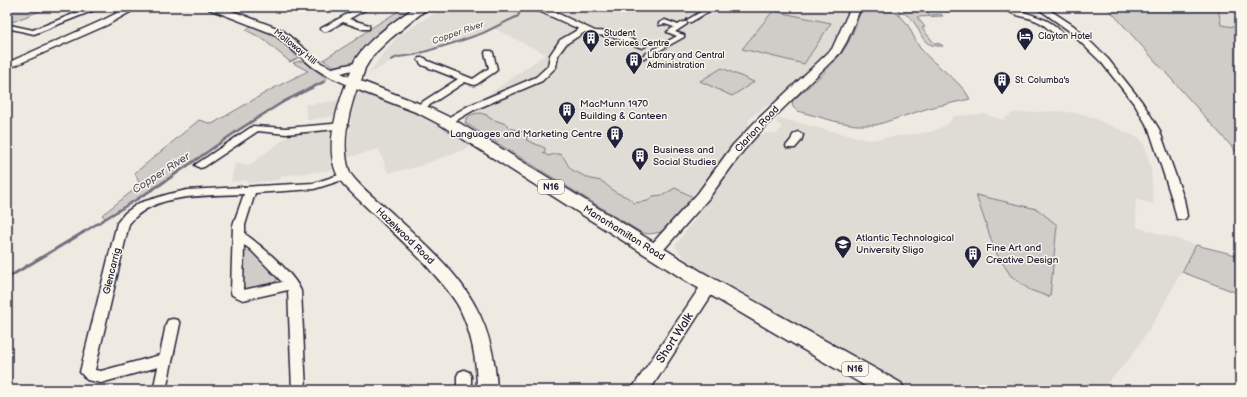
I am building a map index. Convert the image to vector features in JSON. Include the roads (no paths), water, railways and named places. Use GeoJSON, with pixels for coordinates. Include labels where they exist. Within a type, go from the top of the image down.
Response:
{"type":"FeatureCollection","features":[{"type":"Feature","properties":{"kind":"highway"},"geometry":{"type":"LineString","coordinates":[[357,74],[362,72],[373,49],[399,24],[423,7]]}},
{"type":"Feature","properties":{"kind":"highway","name":"Manorhamilton Road"},"geometry":{"type":"LineString","coordinates":[[357,74],[447,122],[710,286],[893,390]]}},
{"type":"Feature","properties":{"kind":"main road","name":"Molloway Hill"},"geometry":{"type":"LineString","coordinates":[[213,7],[278,32],[306,56],[328,72],[357,74]]}},
{"type":"Feature","properties":{"kind":"main road"},"geometry":{"type":"LineString","coordinates":[[328,72],[357,74],[349,92],[339,147],[339,158],[344,176]]}},
{"type":"Feature","properties":{"kind":"main road","name":"Hazelwood Road"},"geometry":{"type":"LineString","coordinates":[[344,176],[443,272],[462,297],[474,320],[482,346],[488,390]]}},
{"type":"Feature","properties":{"kind":"street"},"geometry":{"type":"LineString","coordinates":[[10,27],[34,32],[98,7]]}},
{"type":"Feature","properties":{"kind":"street"},"geometry":{"type":"LineString","coordinates":[[7,66],[104,23],[135,7]]}},
{"type":"Feature","properties":{"kind":"street"},"geometry":{"type":"LineString","coordinates":[[324,28],[366,7]]}},
{"type":"Feature","properties":{"kind":"street"},"geometry":{"type":"LineString","coordinates":[[522,7],[541,9],[597,34],[612,34],[642,46]]}},
{"type":"Feature","properties":{"kind":"street"},"geometry":{"type":"LineString","coordinates":[[644,57],[682,36],[670,32],[712,7]]}},
{"type":"Feature","properties":{"kind":"street","name":"Clarion Road"},"geometry":{"type":"LineString","coordinates":[[654,251],[703,196],[738,148],[836,51],[842,41],[856,7]]}},
{"type":"Feature","properties":{"kind":"street"},"geometry":{"type":"LineString","coordinates":[[1007,7],[1021,15],[1038,18],[1050,25],[1058,33]]}},
{"type":"Feature","properties":{"kind":"street"},"geometry":{"type":"LineString","coordinates":[[1040,7],[1071,28],[1105,61],[1139,104],[1154,129],[1178,199],[1181,216]]}},
{"type":"Feature","properties":{"kind":"street"},"geometry":{"type":"LineString","coordinates":[[550,12],[561,8]]}},
{"type":"Feature","properties":{"kind":"street"},"geometry":{"type":"LineString","coordinates":[[342,19],[366,26]]}},
{"type":"Feature","properties":{"kind":"street"},"geometry":{"type":"LineString","coordinates":[[662,23],[678,27]]}},
{"type":"Feature","properties":{"kind":"street"},"geometry":{"type":"LineString","coordinates":[[447,122],[471,108],[539,80],[552,67],[554,56],[562,42],[570,36],[585,29]]}},
{"type":"Feature","properties":{"kind":"street"},"geometry":{"type":"LineString","coordinates":[[422,60],[425,63],[474,82],[493,69],[489,53]]}},
{"type":"Feature","properties":{"kind":"street"},"geometry":{"type":"LineString","coordinates":[[419,108],[465,78]]}},
{"type":"Feature","properties":{"kind":"street"},"geometry":{"type":"LineString","coordinates":[[200,165],[256,128],[286,131],[342,126]]}},
{"type":"Feature","properties":{"kind":"street"},"geometry":{"type":"LineString","coordinates":[[791,146],[796,141],[798,135]]}},
{"type":"Feature","properties":{"kind":"street","name":"Glencarrig"},"geometry":{"type":"LineString","coordinates":[[166,359],[101,376],[92,376],[87,372],[123,223],[128,215],[135,209],[154,201],[187,194],[314,186],[334,181],[344,176]]}},
{"type":"Feature","properties":{"kind":"street"},"geometry":{"type":"LineString","coordinates":[[252,190],[239,225],[240,236],[237,292],[243,294],[292,284]]}},
{"type":"Feature","properties":{"kind":"street"},"geometry":{"type":"LineString","coordinates":[[240,236],[254,246],[292,284],[295,291],[299,390]]}},
{"type":"Feature","properties":{"kind":"street","name":"Short Walk"},"geometry":{"type":"LineString","coordinates":[[640,390],[710,286]]}},
{"type":"Feature","properties":{"kind":"street"},"geometry":{"type":"LineString","coordinates":[[161,386],[174,324]]}},
{"type":"Feature","properties":{"kind":"waterway","name":"Copper River"},"geometry":{"type":"LineString","coordinates":[[391,60],[398,57],[414,55],[483,33],[518,16],[520,12],[517,10],[518,7]]}},
{"type":"Feature","properties":{"kind":"waterway","name":"Copper River"},"geometry":{"type":"LineString","coordinates":[[283,102],[324,82]]}},
{"type":"Feature","properties":{"kind":"waterway","name":"Copper River"},"geometry":{"type":"LineString","coordinates":[[82,233],[160,185],[240,129],[283,102]]}},
{"type":"Feature","properties":{"kind":"waterway","name":"Copper River"},"geometry":{"type":"LineString","coordinates":[[7,278],[84,232]]}},
{"type":"Feature","properties":{"kind":"place","name":"Clayton Hotel"},"geometry":{"type":"Point","coordinates":[1025,51]}},
{"type":"Feature","properties":{"kind":"place","name":"Student Services Centre"},"geometry":{"type":"Point","coordinates":[591,53]}},
{"type":"Feature","properties":{"kind":"place","name":"Library and Central Administration"},"geometry":{"type":"Point","coordinates":[634,75]}},
{"type":"Feature","properties":{"kind":"place","name":"St. Columba's"},"geometry":{"type":"Point","coordinates":[1002,95]}},
{"type":"Feature","properties":{"kind":"place","name":"MacMunn 1970 Building & Canteen"},"geometry":{"type":"Point","coordinates":[567,125]}},
{"type":"Feature","properties":{"kind":"place","name":"Languages and Marketing Centre"},"geometry":{"type":"Point","coordinates":[615,149]}},
{"type":"Feature","properties":{"kind":"place","name":"Business and Social Studies"},"geometry":{"type":"Point","coordinates":[640,171]}},
{"type":"Feature","properties":{"kind":"place","name":"Atlantic Technological University Sligo"},"geometry":{"type":"Point","coordinates":[843,259]}},
{"type":"Feature","properties":{"kind":"place","name":"Fine Art and Creative Design"},"geometry":{"type":"Point","coordinates":[973,269]}}]}
